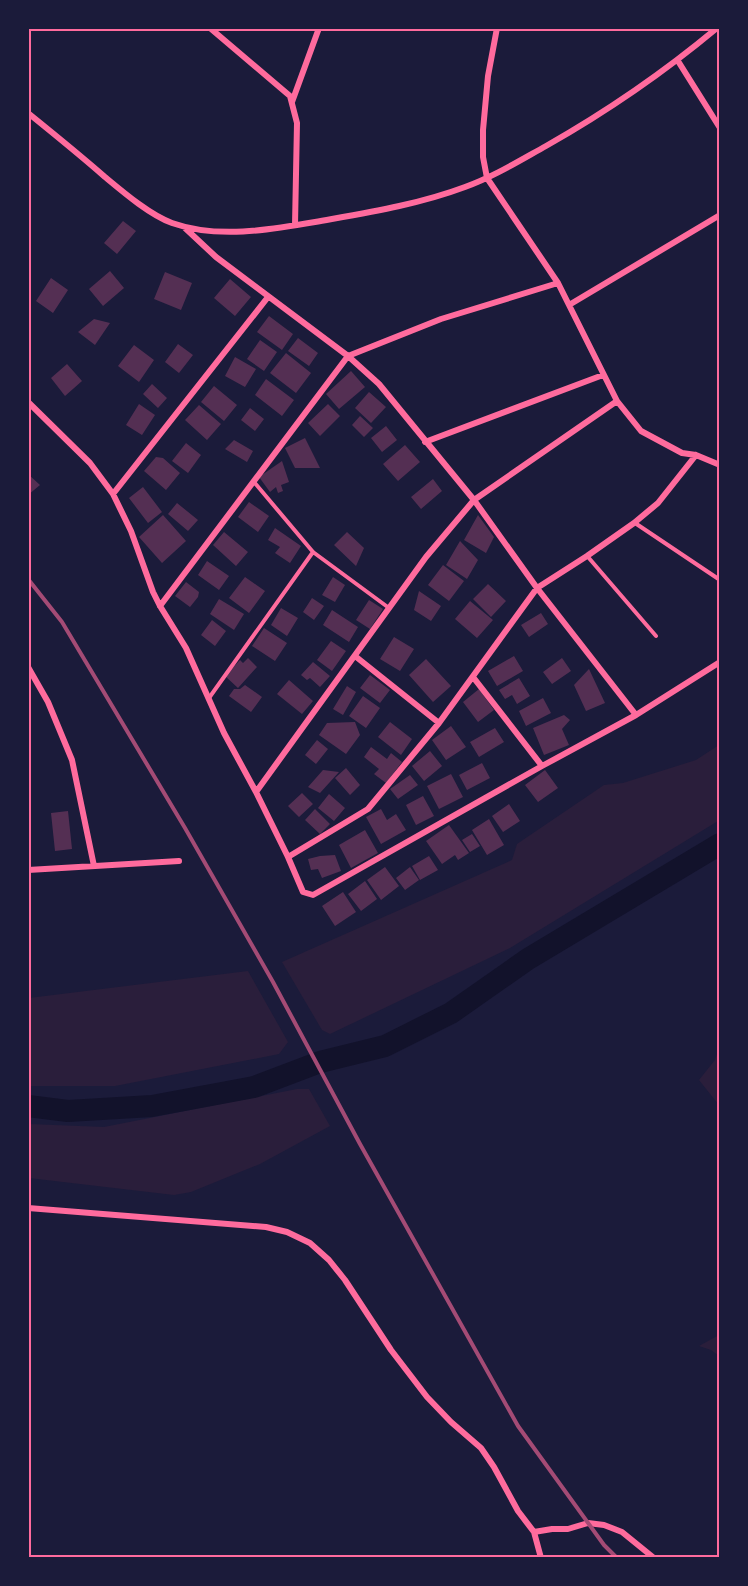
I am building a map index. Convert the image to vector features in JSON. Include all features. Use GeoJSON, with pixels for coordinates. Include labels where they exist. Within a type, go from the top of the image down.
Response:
{"type":"FeatureCollection","features":[{"type":"Feature","properties":{"kind":"street"},"geometry":{"type":"LineString","coordinates":[[210,28],[290,96],[297,123],[295,225]]}},
{"type":"Feature","properties":{"kind":"street"},"geometry":{"type":"LineString","coordinates":[[292,103],[319,28]]}},
{"type":"Feature","properties":{"kind":"street"},"geometry":{"type":"LineString","coordinates":[[497,28],[488,76],[483,130],[483,157],[487,178],[558,283],[617,401],[641,431],[682,453],[696,455],[720,465]]}},
{"type":"Feature","properties":{"kind":"street"},"geometry":{"type":"LineString","coordinates":[[28,113],[134,200],[169,222],[198,230],[261,230],[418,201],[487,178],[590,121],[678,61],[717,28]]}},
{"type":"Feature","properties":{"kind":"street"},"geometry":{"type":"LineString","coordinates":[[678,61],[720,128]]}},
{"type":"Feature","properties":{"kind":"street"},"geometry":{"type":"LineString","coordinates":[[569,305],[720,215]]}},
{"type":"Feature","properties":{"kind":"street"},"geometry":{"type":"LineString","coordinates":[[183,227],[216,257],[348,356],[379,384],[474,500],[537,588],[636,715]]}},
{"type":"Feature","properties":{"kind":"street"},"geometry":{"type":"LineString","coordinates":[[160,606],[348,356],[441,319],[558,283]]}},
{"type":"Feature","properties":{"kind":"street"},"geometry":{"type":"LineString","coordinates":[[112,494],[268,297]]}},
{"type":"Feature","properties":{"kind":"street"},"geometry":{"type":"LineString","coordinates":[[425,442],[603,375]]}},
{"type":"Feature","properties":{"kind":"street"},"geometry":{"type":"LineString","coordinates":[[256,792],[426,557],[474,500],[617,401]]}},
{"type":"Feature","properties":{"kind":"street"},"geometry":{"type":"LineString","coordinates":[[28,402],[90,463],[112,494],[131,531],[153,592],[186,648],[303,892],[313,895],[636,715],[720,662]]}},
{"type":"Feature","properties":{"kind":"street"},"geometry":{"type":"LineString","coordinates":[[288,857],[368,809],[439,723],[537,588],[634,523],[658,503],[696,455]]}},
{"type":"Feature","properties":{"kind":"street"},"geometry":{"type":"LineString","coordinates":[[355,656],[439,723]]}},
{"type":"Feature","properties":{"kind":"street"},"geometry":{"type":"LineString","coordinates":[[28,667],[48,702],[72,760],[94,866]]}},
{"type":"Feature","properties":{"kind":"street"},"geometry":{"type":"LineString","coordinates":[[472,677],[542,766]]}},
{"type":"Feature","properties":{"kind":"street"},"geometry":{"type":"LineString","coordinates":[[28,870],[179,861]]}},
{"type":"Feature","properties":{"kind":"street"},"geometry":{"type":"LineString","coordinates":[[28,1208],[266,1227],[287,1232],[310,1243],[329,1260],[345,1280],[391,1350],[427,1397],[481,1448],[518,1511],[534,1532],[541,1557]]}},
{"type":"Feature","properties":{"kind":"street"},"geometry":{"type":"LineString","coordinates":[[534,1532],[568,1529],[588,1523],[604,1524],[622,1532],[654,1557]]}},
{"type":"Feature","properties":{"kind":"lane"},"geometry":{"type":"LineString","coordinates":[[254,482],[313,552],[389,608]]}},
{"type":"Feature","properties":{"kind":"lane"},"geometry":{"type":"LineString","coordinates":[[634,523],[720,580]]}},
{"type":"Feature","properties":{"kind":"lane"},"geometry":{"type":"LineString","coordinates":[[209,698],[313,552]]}},
{"type":"Feature","properties":{"kind":"lane"},"geometry":{"type":"LineString","coordinates":[[587,556],[656,636]]}},
{"type":"Feature","properties":{"kind":"path"},"geometry":{"type":"LineString","coordinates":[[28,33],[31,28]]}},
{"type":"Feature","properties":{"kind":"shaded area"},"geometry":{"type":"Polygon","coordinates":[[[719,745],[720,820],[510,948],[330,1034],[322,1030],[282,962],[512,860],[517,844],[604,785],[623,783],[696,760],[719,745]]]}},
{"type":"Feature","properties":{"kind":"shaded area"},"geometry":{"type":"Polygon","coordinates":[[[248,971],[288,1042],[279,1054],[115,1086],[29,1086],[29,998],[248,971]]]}},
{"type":"Feature","properties":{"kind":"shaded area"},"geometry":{"type":"Polygon","coordinates":[[[719,1048],[719,1105],[699,1080],[715,1060],[719,1048]]]}},
{"type":"Feature","properties":{"kind":"shaded area"},"geometry":{"type":"Polygon","coordinates":[[[297,1089],[309,1089],[330,1126],[260,1164],[191,1192],[174,1195],[29,1178],[29,1124],[104,1127],[297,1089]]]}},
{"type":"Feature","properties":{"kind":"shaded area"},"geometry":{"type":"Polygon","coordinates":[[[719,1335],[719,1356],[699,1346],[719,1335]]]}},
{"type":"Feature","properties":{"kind":"building"},"geometry":{"type":"Polygon","coordinates":[[[123,221],[136,231],[117,254],[104,243],[123,221]]]}},
{"type":"Feature","properties":{"kind":"building"},"geometry":{"type":"Polygon","coordinates":[[[110,271],[124,288],[103,306],[89,289],[110,271]]]}},
{"type":"Feature","properties":{"kind":"building"},"geometry":{"type":"Polygon","coordinates":[[[165,272],[192,283],[181,310],[154,299],[165,272]]]}},
{"type":"Feature","properties":{"kind":"building"},"geometry":{"type":"Polygon","coordinates":[[[51,278],[68,290],[53,313],[36,301],[51,278]]]}},
{"type":"Feature","properties":{"kind":"building"},"geometry":{"type":"Polygon","coordinates":[[[230,279],[251,297],[235,316],[214,298],[230,279]]]}},
{"type":"Feature","properties":{"kind":"building"},"geometry":{"type":"Polygon","coordinates":[[[269,316],[293,334],[282,350],[257,332],[269,316]]]}},
{"type":"Feature","properties":{"kind":"building"},"geometry":{"type":"Polygon","coordinates":[[[94,319],[110,323],[95,345],[78,332],[94,319]]]}},
{"type":"Feature","properties":{"kind":"building"},"geometry":{"type":"Polygon","coordinates":[[[298,338],[318,353],[309,366],[288,351],[298,338]]]}},
{"type":"Feature","properties":{"kind":"building"},"geometry":{"type":"Polygon","coordinates":[[[260,340],[277,352],[264,371],[247,359],[260,340]]]}},
{"type":"Feature","properties":{"kind":"building"},"geometry":{"type":"Polygon","coordinates":[[[178,344],[193,355],[179,373],[165,362],[178,344]]]}},
{"type":"Feature","properties":{"kind":"building"},"geometry":{"type":"Polygon","coordinates":[[[134,345],[154,360],[139,382],[118,366],[134,345]]]}},
{"type":"Feature","properties":{"kind":"building"},"geometry":{"type":"Polygon","coordinates":[[[286,353],[311,373],[296,393],[270,373],[286,353]]]}},
{"type":"Feature","properties":{"kind":"building"},"geometry":{"type":"Polygon","coordinates":[[[235,357],[256,369],[245,387],[225,376],[235,357]]]}},
{"type":"Feature","properties":{"kind":"building"},"geometry":{"type":"Polygon","coordinates":[[[67,364],[82,381],[65,396],[51,378],[67,364]]]}},
{"type":"Feature","properties":{"kind":"building"},"geometry":{"type":"Polygon","coordinates":[[[351,371],[365,387],[339,409],[326,394],[351,371]]]}},
{"type":"Feature","properties":{"kind":"building"},"geometry":{"type":"Polygon","coordinates":[[[266,379],[294,400],[282,416],[255,395],[266,379]]]}},
{"type":"Feature","properties":{"kind":"building"},"geometry":{"type":"Polygon","coordinates":[[[152,384],[167,398],[158,408],[143,394],[152,384]]]}},
{"type":"Feature","properties":{"kind":"building"},"geometry":{"type":"Polygon","coordinates":[[[214,386],[237,405],[224,421],[201,402],[214,386]]]}},
{"type":"Feature","properties":{"kind":"building"},"geometry":{"type":"Polygon","coordinates":[[[369,392],[386,407],[371,423],[355,408],[369,392]]]}},
{"type":"Feature","properties":{"kind":"building"},"geometry":{"type":"Polygon","coordinates":[[[139,404],[155,415],[142,435],[126,425],[139,404]]]}},
{"type":"Feature","properties":{"kind":"building"},"geometry":{"type":"Polygon","coordinates":[[[328,404],[340,416],[320,436],[308,423],[328,404]]]}},
{"type":"Feature","properties":{"kind":"building"},"geometry":{"type":"Polygon","coordinates":[[[199,405],[221,424],[207,440],[185,420],[199,405]]]}},
{"type":"Feature","properties":{"kind":"building"},"geometry":{"type":"Polygon","coordinates":[[[250,408],[264,419],[255,431],[241,420],[250,408]]]}},
{"type":"Feature","properties":{"kind":"building"},"geometry":{"type":"Polygon","coordinates":[[[360,416],[373,428],[364,437],[352,425],[360,416]]]}},
{"type":"Feature","properties":{"kind":"building"},"geometry":{"type":"Polygon","coordinates":[[[386,426],[397,440],[382,452],[371,438],[386,426]]]}},
{"type":"Feature","properties":{"kind":"building"},"geometry":{"type":"Polygon","coordinates":[[[305,438],[320,468],[295,468],[285,448],[305,438]]]}},
{"type":"Feature","properties":{"kind":"building"},"geometry":{"type":"Polygon","coordinates":[[[234,440],[253,451],[247,462],[225,449],[234,440]]]}},
{"type":"Feature","properties":{"kind":"building"},"geometry":{"type":"Polygon","coordinates":[[[186,443],[201,455],[188,473],[172,461],[186,443]]]}},
{"type":"Feature","properties":{"kind":"building"},"geometry":{"type":"Polygon","coordinates":[[[405,445],[420,462],[398,481],[383,464],[405,445]]]}},
{"type":"Feature","properties":{"kind":"building"},"geometry":{"type":"Polygon","coordinates":[[[156,457],[163,458],[180,473],[166,490],[144,471],[156,457]]]}},
{"type":"Feature","properties":{"kind":"building"},"geometry":{"type":"Polygon","coordinates":[[[282,461],[289,482],[281,485],[283,491],[278,493],[276,487],[270,492],[259,477],[282,461]]]}},
{"type":"Feature","properties":{"kind":"building"},"geometry":{"type":"Polygon","coordinates":[[[28,474],[40,485],[28,495],[28,474]]]}},
{"type":"Feature","properties":{"kind":"building"},"geometry":{"type":"Polygon","coordinates":[[[433,479],[442,491],[421,509],[411,497],[433,479]]]}},
{"type":"Feature","properties":{"kind":"building"},"geometry":{"type":"Polygon","coordinates":[[[143,487],[162,512],[148,523],[129,498],[143,487]]]}},
{"type":"Feature","properties":{"kind":"building"},"geometry":{"type":"Polygon","coordinates":[[[249,502],[269,516],[258,532],[238,517],[249,502]]]}},
{"type":"Feature","properties":{"kind":"building"},"geometry":{"type":"Polygon","coordinates":[[[177,503],[198,520],[188,531],[168,514],[177,503]]]}},
{"type":"Feature","properties":{"kind":"building"},"geometry":{"type":"Polygon","coordinates":[[[163,515],[186,541],[162,563],[139,537],[163,515]]]}},
{"type":"Feature","properties":{"kind":"building"},"geometry":{"type":"Polygon","coordinates":[[[478,515],[494,537],[486,553],[464,540],[478,515]]]}},
{"type":"Feature","properties":{"kind":"building"},"geometry":{"type":"Polygon","coordinates":[[[275,528],[301,546],[290,563],[275,553],[280,547],[268,540],[275,528]]]}},
{"type":"Feature","properties":{"kind":"building"},"geometry":{"type":"Polygon","coordinates":[[[224,532],[248,552],[236,566],[213,545],[224,532]]]}},
{"type":"Feature","properties":{"kind":"building"},"geometry":{"type":"Polygon","coordinates":[[[347,532],[364,548],[356,566],[334,545],[347,532]]]}},
{"type":"Feature","properties":{"kind":"building"},"geometry":{"type":"Polygon","coordinates":[[[460,541],[478,560],[467,579],[446,565],[460,541]]]}},
{"type":"Feature","properties":{"kind":"building"},"geometry":{"type":"Polygon","coordinates":[[[207,561],[229,576],[219,590],[198,575],[207,561]]]}},
{"type":"Feature","properties":{"kind":"building"},"geometry":{"type":"Polygon","coordinates":[[[443,565],[464,581],[449,601],[428,585],[443,565]]]}},
{"type":"Feature","properties":{"kind":"building"},"geometry":{"type":"Polygon","coordinates":[[[245,577],[265,591],[249,613],[229,598],[245,577]]]}},
{"type":"Feature","properties":{"kind":"building"},"geometry":{"type":"Polygon","coordinates":[[[333,577],[345,585],[335,602],[322,595],[333,577]]]}},
{"type":"Feature","properties":{"kind":"building"},"geometry":{"type":"Polygon","coordinates":[[[186,582],[199,592],[190,607],[175,596],[186,582]]]}},
{"type":"Feature","properties":{"kind":"building"},"geometry":{"type":"Polygon","coordinates":[[[488,584],[506,601],[491,617],[473,599],[488,584]]]}},
{"type":"Feature","properties":{"kind":"building"},"geometry":{"type":"Polygon","coordinates":[[[419,591],[441,606],[431,621],[414,610],[419,591]]]}},
{"type":"Feature","properties":{"kind":"building"},"geometry":{"type":"Polygon","coordinates":[[[312,598],[324,606],[314,620],[303,612],[312,598]]]}},
{"type":"Feature","properties":{"kind":"building"},"geometry":{"type":"Polygon","coordinates":[[[219,599],[244,614],[234,630],[210,614],[219,599]]]}},
{"type":"Feature","properties":{"kind":"building"},"geometry":{"type":"Polygon","coordinates":[[[369,600],[383,609],[370,629],[356,620],[369,600]]]}},
{"type":"Feature","properties":{"kind":"building"},"geometry":{"type":"Polygon","coordinates":[[[470,601],[493,620],[477,638],[455,619],[470,601]]]}},
{"type":"Feature","properties":{"kind":"building"},"geometry":{"type":"Polygon","coordinates":[[[281,608],[298,618],[287,636],[271,625],[281,608]]]}},
{"type":"Feature","properties":{"kind":"building"},"geometry":{"type":"Polygon","coordinates":[[[332,610],[358,627],[349,642],[323,625],[332,610]]]}},
{"type":"Feature","properties":{"kind":"building"},"geometry":{"type":"Polygon","coordinates":[[[541,613],[548,624],[529,637],[521,625],[541,613]]]}},
{"type":"Feature","properties":{"kind":"building"},"geometry":{"type":"Polygon","coordinates":[[[212,620],[226,631],[215,646],[201,635],[212,620]]]}},
{"type":"Feature","properties":{"kind":"building"},"geometry":{"type":"Polygon","coordinates":[[[264,628],[287,643],[275,661],[252,646],[264,628]]]}},
{"type":"Feature","properties":{"kind":"building"},"geometry":{"type":"Polygon","coordinates":[[[394,637],[414,649],[400,671],[380,659],[394,637]]]}},
{"type":"Feature","properties":{"kind":"building"},"geometry":{"type":"Polygon","coordinates":[[[331,641],[346,651],[332,671],[317,660],[331,641]]]}},
{"type":"Feature","properties":{"kind":"building"},"geometry":{"type":"Polygon","coordinates":[[[514,656],[523,671],[497,686],[488,671],[514,656]]]}},
{"type":"Feature","properties":{"kind":"building"},"geometry":{"type":"Polygon","coordinates":[[[248,658],[257,667],[238,688],[225,676],[240,660],[243,663],[248,658]]]}},
{"type":"Feature","properties":{"kind":"building"},"geometry":{"type":"Polygon","coordinates":[[[562,658],[571,671],[552,684],[543,672],[562,658]]]}},
{"type":"Feature","properties":{"kind":"building"},"geometry":{"type":"Polygon","coordinates":[[[426,659],[451,686],[433,702],[409,675],[426,659]]]}},
{"type":"Feature","properties":{"kind":"building"},"geometry":{"type":"Polygon","coordinates":[[[313,662],[330,676],[320,687],[310,678],[307,680],[301,675],[313,662]]]}},
{"type":"Feature","properties":{"kind":"building"},"geometry":{"type":"Polygon","coordinates":[[[589,669],[605,703],[586,711],[574,685],[589,669]]]}},
{"type":"Feature","properties":{"kind":"building"},"geometry":{"type":"Polygon","coordinates":[[[370,675],[390,690],[380,703],[360,688],[370,675]]]}},
{"type":"Feature","properties":{"kind":"building"},"geometry":{"type":"Polygon","coordinates":[[[519,678],[530,696],[517,704],[512,695],[505,699],[499,690],[519,678]]]}},
{"type":"Feature","properties":{"kind":"building"},"geometry":{"type":"Polygon","coordinates":[[[289,680],[313,701],[302,714],[277,694],[289,680]]]}},
{"type":"Feature","properties":{"kind":"building"},"geometry":{"type":"Polygon","coordinates":[[[245,685],[262,697],[251,712],[229,696],[234,689],[240,689],[245,685]]]}},
{"type":"Feature","properties":{"kind":"building"},"geometry":{"type":"Polygon","coordinates":[[[347,686],[356,692],[343,715],[333,709],[347,686]]]}},
{"type":"Feature","properties":{"kind":"building"},"geometry":{"type":"Polygon","coordinates":[[[479,689],[494,710],[478,722],[463,702],[479,689]]]}},
{"type":"Feature","properties":{"kind":"building"},"geometry":{"type":"Polygon","coordinates":[[[363,696],[380,708],[366,728],[349,716],[363,696]]]}},
{"type":"Feature","properties":{"kind":"building"},"geometry":{"type":"Polygon","coordinates":[[[543,698],[551,713],[526,726],[519,711],[543,698]]]}},
{"type":"Feature","properties":{"kind":"building"},"geometry":{"type":"Polygon","coordinates":[[[564,715],[570,720],[562,729],[569,745],[544,755],[533,728],[564,715]]]}},
{"type":"Feature","properties":{"kind":"building"},"geometry":{"type":"Polygon","coordinates":[[[355,722],[360,735],[346,754],[319,735],[327,723],[355,722]]]}},
{"type":"Feature","properties":{"kind":"building"},"geometry":{"type":"Polygon","coordinates":[[[390,722],[412,739],[401,755],[378,737],[390,722]]]}},
{"type":"Feature","properties":{"kind":"building"},"geometry":{"type":"Polygon","coordinates":[[[451,726],[466,747],[446,760],[432,740],[451,726]]]}},
{"type":"Feature","properties":{"kind":"building"},"geometry":{"type":"Polygon","coordinates":[[[495,728],[504,742],[479,757],[470,742],[495,728]]]}},
{"type":"Feature","properties":{"kind":"building"},"geometry":{"type":"Polygon","coordinates":[[[317,740],[328,749],[316,764],[305,755],[317,740]]]}},
{"type":"Feature","properties":{"kind":"building"},"geometry":{"type":"Polygon","coordinates":[[[371,747],[387,759],[391,753],[402,762],[386,783],[374,774],[379,769],[364,757],[371,747]]]}},
{"type":"Feature","properties":{"kind":"building"},"geometry":{"type":"Polygon","coordinates":[[[430,751],[442,766],[424,781],[412,766],[430,751]]]}},
{"type":"Feature","properties":{"kind":"building"},"geometry":{"type":"Polygon","coordinates":[[[482,763],[490,778],[467,790],[459,775],[482,763]]]}},
{"type":"Feature","properties":{"kind":"building"},"geometry":{"type":"Polygon","coordinates":[[[346,768],[360,785],[350,795],[335,778],[346,768]]]}},
{"type":"Feature","properties":{"kind":"building"},"geometry":{"type":"Polygon","coordinates":[[[323,770],[339,772],[320,793],[308,787],[323,770]]]}},
{"type":"Feature","properties":{"kind":"building"},"geometry":{"type":"Polygon","coordinates":[[[545,770],[558,788],[538,802],[525,785],[545,770]]]}},
{"type":"Feature","properties":{"kind":"building"},"geometry":{"type":"Polygon","coordinates":[[[451,774],[463,797],[439,809],[427,786],[451,774]]]}},
{"type":"Feature","properties":{"kind":"building"},"geometry":{"type":"Polygon","coordinates":[[[410,775],[418,785],[398,799],[390,789],[410,775]]]}},
{"type":"Feature","properties":{"kind":"building"},"geometry":{"type":"Polygon","coordinates":[[[302,793],[313,804],[299,817],[288,806],[302,793]]]}},
{"type":"Feature","properties":{"kind":"building"},"geometry":{"type":"Polygon","coordinates":[[[329,794],[345,808],[334,821],[318,808],[329,794]]]}},
{"type":"Feature","properties":{"kind":"building"},"geometry":{"type":"Polygon","coordinates":[[[423,796],[434,816],[416,825],[406,805],[423,796]]]}},
{"type":"Feature","properties":{"kind":"building"},"geometry":{"type":"Polygon","coordinates":[[[509,804],[520,821],[503,832],[492,816],[509,804]]]}},
{"type":"Feature","properties":{"kind":"building"},"geometry":{"type":"Polygon","coordinates":[[[315,809],[330,824],[320,834],[305,820],[315,809]]]}},
{"type":"Feature","properties":{"kind":"building"},"geometry":{"type":"Polygon","coordinates":[[[381,809],[387,820],[396,814],[406,830],[381,844],[366,817],[381,809]]]}},
{"type":"Feature","properties":{"kind":"building"},"geometry":{"type":"Polygon","coordinates":[[[68,811],[72,849],[55,851],[51,813],[68,811]]]}},
{"type":"Feature","properties":{"kind":"building"},"geometry":{"type":"Polygon","coordinates":[[[489,819],[504,845],[487,855],[472,830],[489,819]]]}},
{"type":"Feature","properties":{"kind":"building"},"geometry":{"type":"Polygon","coordinates":[[[449,825],[469,853],[458,860],[455,855],[442,864],[426,841],[449,825]]]}},
{"type":"Feature","properties":{"kind":"building"},"geometry":{"type":"Polygon","coordinates":[[[365,830],[378,853],[351,868],[339,845],[365,830]]]}},
{"type":"Feature","properties":{"kind":"building"},"geometry":{"type":"Polygon","coordinates":[[[472,834],[480,846],[470,852],[462,840],[472,834]]]}},
{"type":"Feature","properties":{"kind":"building"},"geometry":{"type":"Polygon","coordinates":[[[335,855],[341,871],[322,878],[318,869],[311,870],[308,859],[335,855]]]}},
{"type":"Feature","properties":{"kind":"building"},"geometry":{"type":"Polygon","coordinates":[[[429,856],[438,870],[420,880],[412,866],[429,856]]]}},
{"type":"Feature","properties":{"kind":"building"},"geometry":{"type":"Polygon","coordinates":[[[385,867],[399,886],[381,900],[367,880],[385,867]]]}},
{"type":"Feature","properties":{"kind":"building"},"geometry":{"type":"Polygon","coordinates":[[[410,867],[419,880],[405,890],[396,878],[410,867]]]}},
{"type":"Feature","properties":{"kind":"building"},"geometry":{"type":"Polygon","coordinates":[[[365,881],[377,899],[361,911],[348,894],[365,881]]]}},
{"type":"Feature","properties":{"kind":"building"},"geometry":{"type":"Polygon","coordinates":[[[343,892],[356,912],[335,926],[322,906],[343,892]]]}},
{"type":"Feature","properties":{"kind":"waterway"},"geometry":{"type":"LineString","coordinates":[[28,1106],[68,1111],[152,1106],[254,1087],[320,1062],[385,1046],[451,1013],[528,959],[720,844]]}},
{"type":"Feature","properties":{"kind":"railway"},"geometry":{"type":"LineString","coordinates":[[28,579],[62,622],[185,828],[273,982],[360,1144],[518,1426],[604,1545],[617,1558]]}}]}
